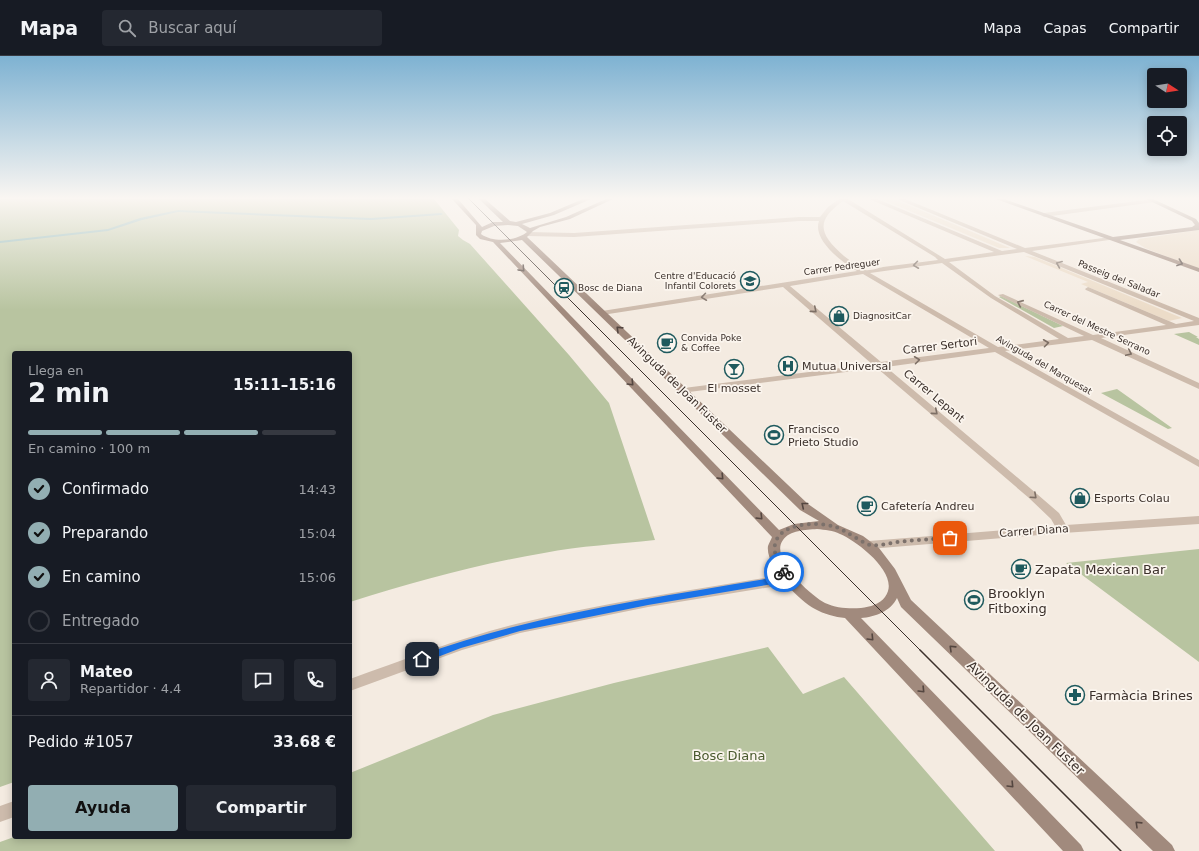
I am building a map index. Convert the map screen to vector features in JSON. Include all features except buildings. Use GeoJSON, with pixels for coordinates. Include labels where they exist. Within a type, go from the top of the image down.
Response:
{"type":"FeatureCollection","features":[{"type":"Feature","properties":{"kind":"main road"},"geometry":{"type":"LineString","coordinates":[[479,236],[485,239],[495,240],[510,240],[521,236]]}},
{"type":"Feature","properties":{"kind":"main road","name":"Avinguda de Joan Fuster"},"geometry":{"type":"LineString","coordinates":[[529,236],[602,312],[804,507],[836,527]]}},
{"type":"Feature","properties":{"kind":"main road"},"geometry":{"type":"LineString","coordinates":[[1104,236],[1199,270]]}},
{"type":"Feature","properties":{"kind":"main road"},"geometry":{"type":"LineString","coordinates":[[1109,238],[1139,236]]}},
{"type":"Feature","properties":{"kind":"main road"},"geometry":{"type":"LineString","coordinates":[[495,240],[778,536]]}},
{"type":"Feature","properties":{"kind":"main road"},"geometry":{"type":"LineString","coordinates":[[812,524],[836,527],[869,545],[882,560],[894,578],[893,592],[890,601],[879,609],[848,613],[838,612],[820,606],[805,596],[778,563],[774,551],[774,544],[778,536],[785,530],[796,526],[812,524]]}},
{"type":"Feature","properties":{"kind":"main road","name":"Avinguda de Joan Fuster"},"geometry":{"type":"LineString","coordinates":[[894,578],[906,603],[1166,851]]}},
{"type":"Feature","properties":{"kind":"main road"},"geometry":{"type":"LineString","coordinates":[[848,613],[1074,851]]}},
{"type":"Feature","properties":{"kind":"street","name":"Avinguda del Marquesat"},"geometry":{"type":"LineString","coordinates":[[824,236],[843,258],[864,272],[1199,464]]}},
{"type":"Feature","properties":{"kind":"street","name":"Carrer del Mestre Serrano"},"geometry":{"type":"LineString","coordinates":[[903,236],[944,261],[993,296],[1066,340]]}},
{"type":"Feature","properties":{"kind":"street"},"geometry":{"type":"LineString","coordinates":[[961,236],[1001,253]]}},
{"type":"Feature","properties":{"kind":"street","name":"Passeig del Saladar"},"geometry":{"type":"LineString","coordinates":[[990,236],[1199,322]]}},
{"type":"Feature","properties":{"kind":"street","name":"Carrer Pedreguer"},"geometry":{"type":"LineString","coordinates":[[602,312],[864,272],[1109,238]]}},
{"type":"Feature","properties":{"kind":"street","name":"Carrer Lepant"},"geometry":{"type":"LineString","coordinates":[[785,285],[1033,496],[1054,516],[1063,529]]}},
{"type":"Feature","properties":{"kind":"street","name":"Passeig del Saladar"},"geometry":{"type":"LineString","coordinates":[[1088,289],[1175,326]]}},
{"type":"Feature","properties":{"kind":"street","name":"Carrer del Mestre Serrano"},"geometry":{"type":"LineString","coordinates":[[986,290],[1001,295],[1199,386]]}},
{"type":"Feature","properties":{"kind":"street","name":"Carrer Sertori"},"geometry":{"type":"LineString","coordinates":[[684,391],[1199,322]]}},
{"type":"Feature","properties":{"kind":"street","name":"Carrer Diana"},"geometry":{"type":"LineString","coordinates":[[869,545],[1063,529],[1199,520]]}},
{"type":"Feature","properties":{"kind":"street"},"geometry":{"type":"LineString","coordinates":[[352,684],[460,645],[513,630],[648,602],[789,578]]}},
{"type":"Feature","properties":{"kind":"street"},"geometry":{"type":"LineString","coordinates":[[0,814],[12,810]]}},
{"type":"Feature","properties":{"kind":"green space"},"geometry":{"type":"Polygon","coordinates":[[[0,236],[458,236],[470,244],[569,355],[609,403],[655,540],[599,545],[519,557],[446,574],[352,601],[352,351],[12,351],[12,783],[0,787],[0,236]]]}},
{"type":"Feature","properties":{"kind":"green space"},"geometry":{"type":"Polygon","coordinates":[[[1001,296],[1063,326],[1054,328],[999,297],[1001,296]]]}},
{"type":"Feature","properties":{"kind":"green space"},"geometry":{"type":"Polygon","coordinates":[[[1189,332],[1198,337],[1196,337],[1199,339],[1199,345],[1174,334],[1189,332]]]}},
{"type":"Feature","properties":{"kind":"green space"},"geometry":{"type":"Polygon","coordinates":[[[1117,389],[1172,428],[1168,429],[1101,393],[1117,389]]]}},
{"type":"Feature","properties":{"kind":"green space"},"geometry":{"type":"Polygon","coordinates":[[[1199,549],[1199,662],[1066,563],[1199,549]]]}},
{"type":"Feature","properties":{"kind":"green space","name":"Bosc Diana"},"geometry":{"type":"Polygon","coordinates":[[[768,647],[803,694],[844,677],[995,851],[0,851],[0,842],[12,838],[12,839],[352,839],[352,772],[493,715],[614,683],[768,647]]]}},
{"type":"Feature","properties":{"kind":"shaded area"},"geometry":{"type":"Polygon","coordinates":[[[970,236],[982,236],[1010,248],[999,248],[970,236]]]}},
{"type":"Feature","properties":{"kind":"shaded area"},"geometry":{"type":"Polygon","coordinates":[[[1158,236],[1199,236],[1199,269],[1145,248],[1136,242],[1139,239],[1158,236]]]}},
{"type":"Feature","properties":{"kind":"shaded area"},"geometry":{"type":"Polygon","coordinates":[[[1025,256],[1035,257],[1182,318],[1169,321],[1081,284],[1088,282],[1025,256]]]}},
{"type":"Feature","properties":{"kind":"waterway"},"geometry":{"type":"LineString","coordinates":[[0,242],[53,236]]}},
{"type":"Feature","properties":{"kind":"tram line"},"geometry":{"type":"LineString","coordinates":[[506,236],[1121,851]]}},
{"type":"Feature","properties":{"kind":"way so far"},"geometry":{"type":"LineString","coordinates":[[784,572],[778,563],[774,551],[774,544],[778,536],[785,530],[796,526],[812,524],[836,527],[846,531],[869,545],[950,538]]}},
{"type":"Feature","properties":{"kind":"place","name":"Centre d'Educació Infantil Colorets"},"geometry":{"type":"Point","coordinates":[750,281]}},
{"type":"Feature","properties":{"kind":"place","name":"Bosc de Diana"},"geometry":{"type":"Point","coordinates":[564,288]}},
{"type":"Feature","properties":{"kind":"place","name":"DiagnositCar"},"geometry":{"type":"Point","coordinates":[839,316]}},
{"type":"Feature","properties":{"kind":"place","name":"Convida Poke & Coffee"},"geometry":{"type":"Point","coordinates":[667,343]}},
{"type":"Feature","properties":{"kind":"place","name":"Mutua Universal"},"geometry":{"type":"Point","coordinates":[788,366]}},
{"type":"Feature","properties":{"kind":"place","name":"El mosset"},"geometry":{"type":"Point","coordinates":[734,369]}},
{"type":"Feature","properties":{"kind":"place","name":"Francisco Prieto Studio"},"geometry":{"type":"Point","coordinates":[774,435]}},
{"type":"Feature","properties":{"kind":"place","name":"Esports Colau"},"geometry":{"type":"Point","coordinates":[1080,498]}},
{"type":"Feature","properties":{"kind":"place","name":"Cafetería Andreu"},"geometry":{"type":"Point","coordinates":[867,506]}},
{"type":"Feature","properties":{"kind":"place","name":"Zapata Mexican Bar"},"geometry":{"type":"Point","coordinates":[1021,569]}},
{"type":"Feature","properties":{"kind":"place","name":"Brooklyn Fitboxing"},"geometry":{"type":"Point","coordinates":[974,600]}},
{"type":"Feature","properties":{"kind":"place","name":"Farmàcia Brines"},"geometry":{"type":"Point","coordinates":[1075,695]}},
{"type":"Feature","properties":{"kind":"route"},"geometry":{"type":"LineString","coordinates":[[422,659],[460,645],[520,628],[648,602],[789,578],[784,572]]}}]}
